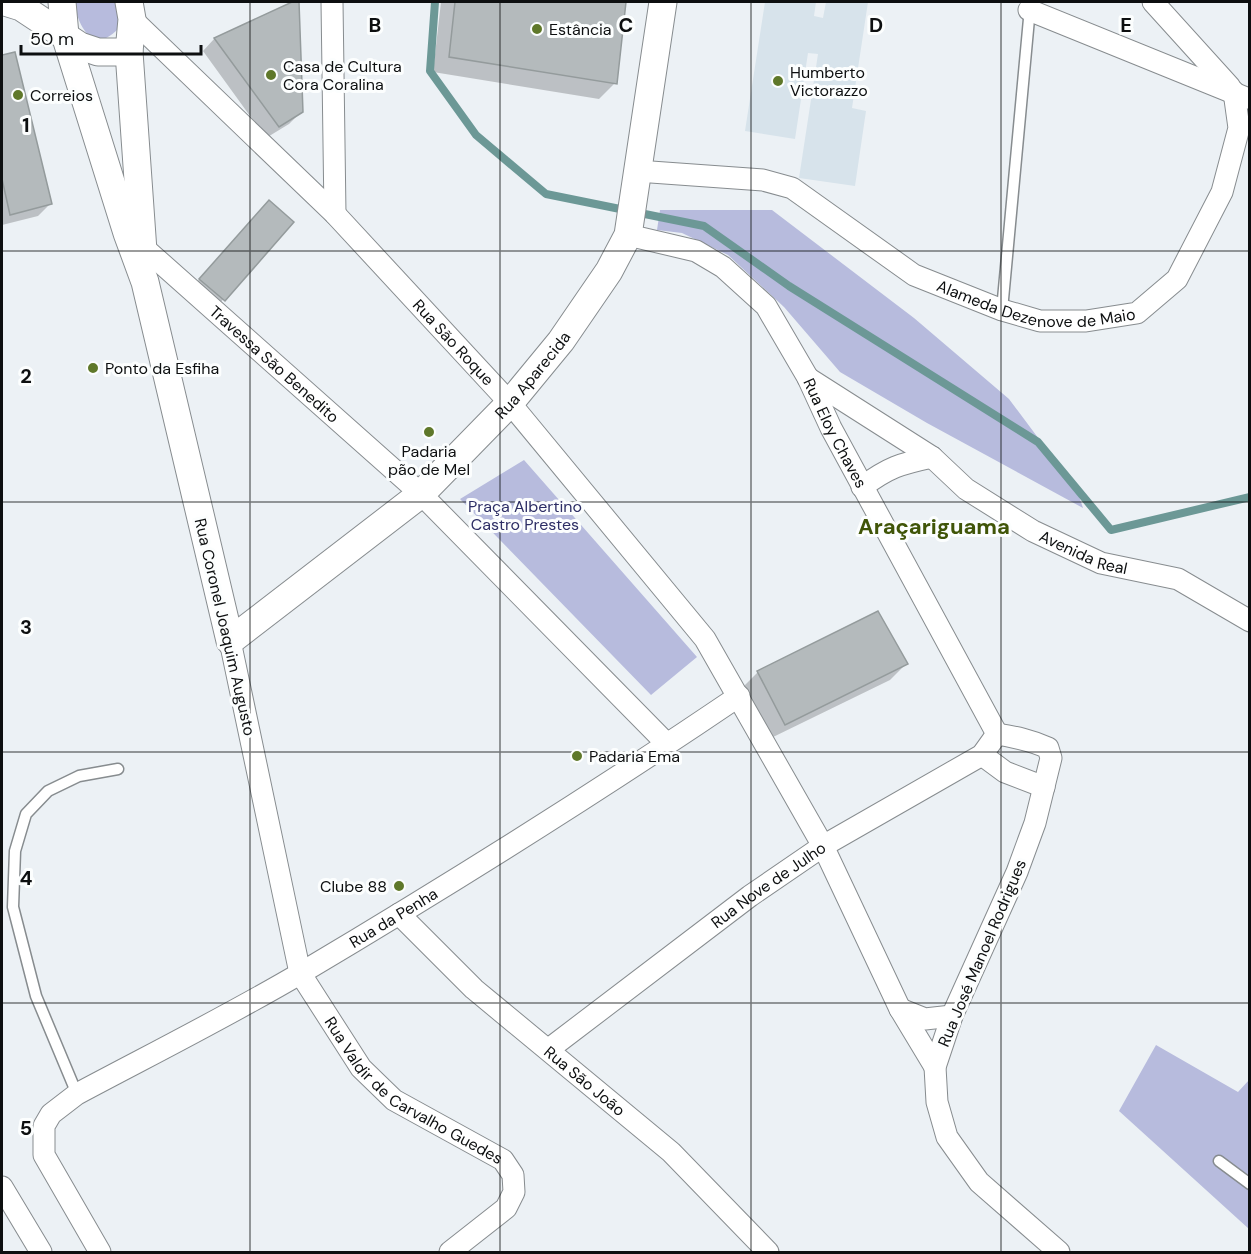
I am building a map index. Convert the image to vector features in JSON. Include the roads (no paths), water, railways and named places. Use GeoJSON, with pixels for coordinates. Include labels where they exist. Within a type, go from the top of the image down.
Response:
{"type":"FeatureCollection","features":[{"type":"Feature","properties":{"kind":"street"},"geometry":{"type":"LineString","coordinates":[[5,2],[21,8],[80,46],[98,52],[129,52]]}},
{"type":"Feature","properties":{"kind":"street","name":"Rua Coronel Joaquim Augusto"},"geometry":{"type":"LineString","coordinates":[[62,2],[64,35],[135,239],[146,282],[230,641],[300,973]]}},
{"type":"Feature","properties":{"kind":"street"},"geometry":{"type":"LineString","coordinates":[[332,2],[335,214]]}},
{"type":"Feature","properties":{"kind":"street","name":"Rua Aparecida"},"geometry":{"type":"LineString","coordinates":[[230,641],[421,494],[510,403],[561,341],[609,271],[628,235],[663,2]]}},
{"type":"Feature","properties":{"kind":"street"},"geometry":{"type":"LineString","coordinates":[[1153,2],[1242,96]]}},
{"type":"Feature","properties":{"kind":"street"},"geometry":{"type":"LineString","coordinates":[[1030,6],[1242,96]]}},
{"type":"Feature","properties":{"kind":"street","name":"Rua Coronel Joaquim Augusto"},"geometry":{"type":"LineString","coordinates":[[130,10],[129,52],[135,239]]}},
{"type":"Feature","properties":{"kind":"street","name":"Rua São Roque"},"geometry":{"type":"LineString","coordinates":[[130,10],[335,214],[510,403],[705,639],[824,846],[900,1009],[935,1067]]}},
{"type":"Feature","properties":{"kind":"street","name":"Alameda Dezenove de Maio"},"geometry":{"type":"LineString","coordinates":[[636,181],[763,180],[792,188],[914,275],[1002,310],[1040,321],[1086,321],[1137,313],[1177,279],[1222,192],[1239,128],[1242,96]]}},
{"type":"Feature","properties":{"kind":"street","name":"Rua Eloy Chaves"},"geometry":{"type":"LineString","coordinates":[[628,235],[696,251],[723,267],[766,306],[808,378],[862,487],[997,735]]}},
{"type":"Feature","properties":{"kind":"street","name":"Travessa São Benedito"},"geometry":{"type":"LineString","coordinates":[[135,239],[421,494]]}},
{"type":"Feature","properties":{"kind":"street","name":"Avenida Real"},"geometry":{"type":"LineString","coordinates":[[808,378],[932,457],[966,489],[1033,531],[1101,563],[1178,579],[1250,621]]}},
{"type":"Feature","properties":{"kind":"street"},"geometry":{"type":"LineString","coordinates":[[862,487],[881,473],[899,464],[932,457]]}},
{"type":"Feature","properties":{"kind":"street"},"geometry":{"type":"LineString","coordinates":[[421,494],[667,744]]}},
{"type":"Feature","properties":{"kind":"street","name":"Rua da Penha"},"geometry":{"type":"LineString","coordinates":[[100,1252],[44,1155],[44,1126],[51,1114],[77,1094],[300,973],[399,914],[630,769],[739,696]]}},
{"type":"Feature","properties":{"kind":"street","name":"Rua Nove de Julho"},"geometry":{"type":"LineString","coordinates":[[549,1049],[750,896],[824,846],[982,754],[997,735]]}},
{"type":"Feature","properties":{"kind":"street","name":"Rua José Manoel Rodrigues"},"geometry":{"type":"LineString","coordinates":[[997,735],[1018,737],[1048,748],[1051,758],[1035,824],[1017,872],[952,1016],[935,1067],[937,1102],[947,1137],[979,1182],[1059,1252]]}},
{"type":"Feature","properties":{"kind":"street"},"geometry":{"type":"LineString","coordinates":[[982,754],[1005,772],[1044,787]]}},
{"type":"Feature","properties":{"kind":"street","name":"Rua São João"},"geometry":{"type":"LineString","coordinates":[[399,914],[474,989],[672,1152],[768,1252]]}},
{"type":"Feature","properties":{"kind":"street","name":"Rua Valdir de Carvalho Guedes"},"geometry":{"type":"LineString","coordinates":[[300,973],[361,1068],[394,1100],[503,1160],[513,1175],[514,1192],[506,1208],[450,1252]]}},
{"type":"Feature","properties":{"kind":"street"},"geometry":{"type":"LineString","coordinates":[[900,1009],[925,1019],[952,1016]]}},
{"type":"Feature","properties":{"kind":"street"},"geometry":{"type":"LineString","coordinates":[[2,1187],[41,1252]]}},
{"type":"Feature","properties":{"kind":"lane"},"geometry":{"type":"LineString","coordinates":[[1002,310],[1030,6]]}},
{"type":"Feature","properties":{"kind":"lane"},"geometry":{"type":"LineString","coordinates":[[77,1094],[36,996],[21,940],[13,907],[15,851],[26,814],[48,791],[79,776],[118,769]]}},
{"type":"Feature","properties":{"kind":"lane"},"geometry":{"type":"LineString","coordinates":[[1219,1161],[1250,1184]]}},
{"type":"Feature","properties":{"kind":"waterway"},"geometry":{"type":"LineString","coordinates":[[435,2],[430,71],[476,135],[546,194],[704,226],[789,286],[1038,442],[1111,530],[1250,497]]}},
{"type":"Feature","properties":{"kind":"place","name":"Estância"},"geometry":{"type":"Point","coordinates":[537,29]}},
{"type":"Feature","properties":{"kind":"place","name":"Casa de Cultura Cora Coralina"},"geometry":{"type":"Point","coordinates":[271,75]}},
{"type":"Feature","properties":{"kind":"place","name":"Humberto Victorazzo"},"geometry":{"type":"Point","coordinates":[778,81]}},
{"type":"Feature","properties":{"kind":"place","name":"Correios"},"geometry":{"type":"Point","coordinates":[18,95]}},
{"type":"Feature","properties":{"kind":"place","name":"Ponto da Esfiha"},"geometry":{"type":"Point","coordinates":[93,368]}},
{"type":"Feature","properties":{"kind":"place","name":"Padaria pão de Mel"},"geometry":{"type":"Point","coordinates":[429,432]}},
{"type":"Feature","properties":{"kind":"place","name":"Padaria Ema"},"geometry":{"type":"Point","coordinates":[577,756]}},
{"type":"Feature","properties":{"kind":"place","name":"Clube 88"},"geometry":{"type":"Point","coordinates":[399,886]}},
{"type":"Feature","properties":{"kind":"district","name":"Araçariguama"},"geometry":{"type":"Point","coordinates":[934,526]}},
{"type":"Feature","properties":{"kind":"park label","name":"Praça Albertino Castro Prestes"},"geometry":{"type":"Point","coordinates":[525,515]}}]}
